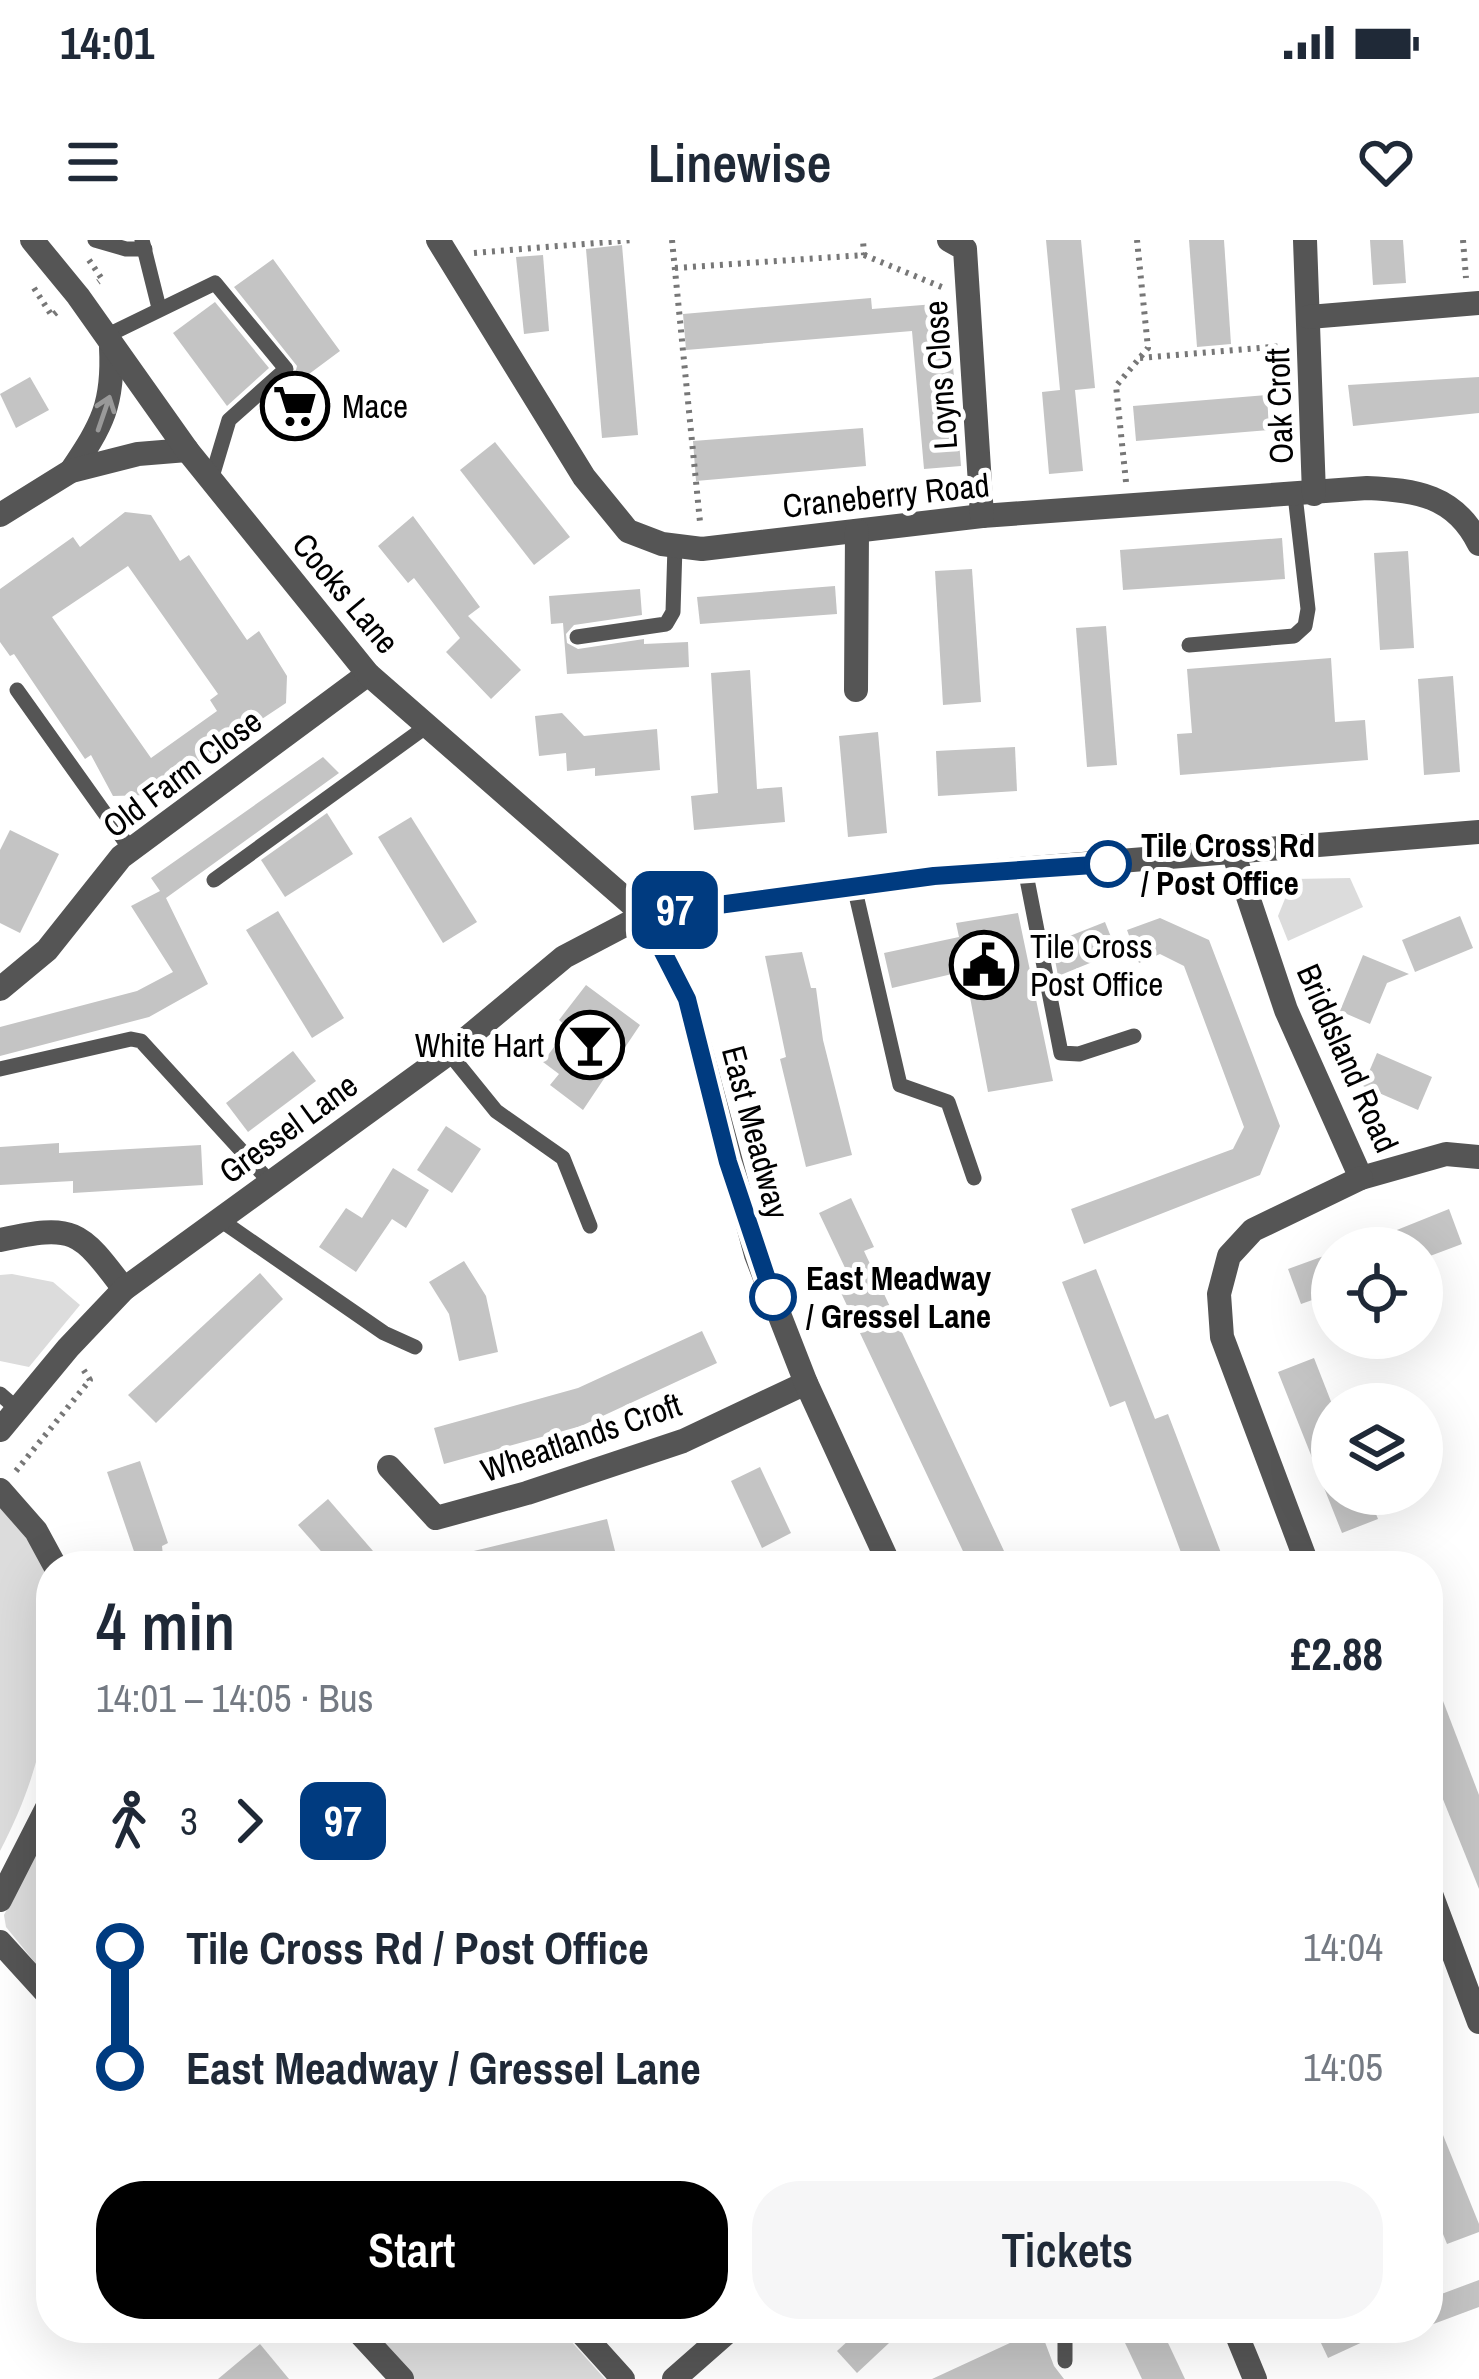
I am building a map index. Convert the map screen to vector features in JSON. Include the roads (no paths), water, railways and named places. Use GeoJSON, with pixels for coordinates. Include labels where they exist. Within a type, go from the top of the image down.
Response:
{"type":"FeatureCollection","features":[{"type":"Feature","properties":{"kind":"street","name":"Cooks Lane"},"geometry":{"type":"LineString","coordinates":[[32,240],[47,251],[107,342],[211,480],[368,674],[644,915]]}},
{"type":"Feature","properties":{"kind":"street","name":"Loyns Close"},"geometry":{"type":"LineString","coordinates":[[949,240],[965,249],[982,516]]}},
{"type":"Feature","properties":{"kind":"street","name":"Oak Croft"},"geometry":{"type":"LineString","coordinates":[[1305,240],[1310,344],[1305,494]]}},
{"type":"Feature","properties":{"kind":"street","name":"Craneberry Road"},"geometry":{"type":"LineString","coordinates":[[443,247],[584,477],[628,531],[675,546],[702,549],[982,516],[1367,488],[1416,490],[1451,508],[1479,544]]}},
{"type":"Feature","properties":{"kind":"street","name":"Oak Croft"},"geometry":{"type":"LineString","coordinates":[[1309,317],[1473,303]]}},
{"type":"Feature","properties":{"kind":"street"},"geometry":{"type":"LineString","coordinates":[[71,471],[108,409],[113,382],[107,342]]}},
{"type":"Feature","properties":{"kind":"street"},"geometry":{"type":"LineString","coordinates":[[0,515],[71,471],[138,454],[188,450]]}},
{"type":"Feature","properties":{"kind":"street"},"geometry":{"type":"LineString","coordinates":[[856,690],[857,531]]}},
{"type":"Feature","properties":{"kind":"street","name":"Old Farm Close"},"geometry":{"type":"LineString","coordinates":[[0,989],[47,950],[121,857],[368,674]]}},
{"type":"Feature","properties":{"kind":"street","name":"Gressel Lane"},"geometry":{"type":"LineString","coordinates":[[0,1430],[8,1401],[124,1289],[448,1053],[564,957],[644,915],[854,886],[1025,869],[1479,832]]}},
{"type":"Feature","properties":{"kind":"street","name":"Briddsland Road"},"geometry":{"type":"LineString","coordinates":[[1234,855],[1286,1010],[1361,1178],[1447,1154],[1479,1157]]}},
{"type":"Feature","properties":{"kind":"street","name":"East Meadway"},"geometry":{"type":"LineString","coordinates":[[644,915],[687,999],[756,1255],[806,1383],[883,1551]]}},
{"type":"Feature","properties":{"kind":"street"},"geometry":{"type":"LineString","coordinates":[[1302,1551],[1222,1337],[1219,1294],[1228,1256],[1252,1231],[1361,1178]]}},
{"type":"Feature","properties":{"kind":"street"},"geometry":{"type":"LineString","coordinates":[[0,1240],[65,1231],[91,1249],[124,1289]]}},
{"type":"Feature","properties":{"kind":"street","name":"Wheatlands Croft"},"geometry":{"type":"LineString","coordinates":[[389,1466],[436,1518],[683,1441],[806,1383]]}},
{"type":"Feature","properties":{"kind":"street"},"geometry":{"type":"LineString","coordinates":[[7,1482],[47,1551]]}},
{"type":"Feature","properties":{"kind":"street"},"geometry":{"type":"LineString","coordinates":[[0,1900],[36,1829]]}},
{"type":"Feature","properties":{"kind":"street"},"geometry":{"type":"LineString","coordinates":[[1443,1926],[1479,2022]]}},
{"type":"Feature","properties":{"kind":"street"},"geometry":{"type":"LineString","coordinates":[[0,1942],[36,1982]]}},
{"type":"Feature","properties":{"kind":"street"},"geometry":{"type":"LineString","coordinates":[[369,2343],[402,2379]]}},
{"type":"Feature","properties":{"kind":"street"},"geometry":{"type":"LineString","coordinates":[[590,2343],[622,2379]]}},
{"type":"Feature","properties":{"kind":"street"},"geometry":{"type":"LineString","coordinates":[[674,2379],[714,2343]]}},
{"type":"Feature","properties":{"kind":"street"},"geometry":{"type":"LineString","coordinates":[[1240,2343],[1255,2379]]}},
{"type":"Feature","properties":{"kind":"lane"},"geometry":{"type":"LineString","coordinates":[[95,240],[126,249],[143,244],[159,308]]}},
{"type":"Feature","properties":{"kind":"lane"},"geometry":{"type":"LineString","coordinates":[[107,342],[159,308],[215,283],[286,370],[229,420],[211,480]]}},
{"type":"Feature","properties":{"kind":"lane"},"geometry":{"type":"LineString","coordinates":[[1189,645],[1294,636],[1305,626],[1305,494]]}},
{"type":"Feature","properties":{"kind":"lane"},"geometry":{"type":"LineString","coordinates":[[577,637],[665,624],[674,613],[675,546]]}},
{"type":"Feature","properties":{"kind":"lane"},"geometry":{"type":"LineString","coordinates":[[17,691],[131,850]]}},
{"type":"Feature","properties":{"kind":"lane"},"geometry":{"type":"LineString","coordinates":[[214,880],[428,726]]}},
{"type":"Feature","properties":{"kind":"lane"},"geometry":{"type":"LineString","coordinates":[[1025,869],[1061,1053],[1078,1054],[1134,1036]]}},
{"type":"Feature","properties":{"kind":"lane"},"geometry":{"type":"LineString","coordinates":[[854,886],[900,1085],[948,1102],[974,1178]]}},
{"type":"Feature","properties":{"kind":"lane"},"geometry":{"type":"LineString","coordinates":[[0,1070],[131,1039],[141,1041],[270,1182]]}},
{"type":"Feature","properties":{"kind":"lane"},"geometry":{"type":"LineString","coordinates":[[448,1053],[496,1112],[563,1158],[590,1226]]}},
{"type":"Feature","properties":{"kind":"lane"},"geometry":{"type":"LineString","coordinates":[[219,1219],[384,1334],[415,1347]]}},
{"type":"Feature","properties":{"kind":"lane"},"geometry":{"type":"LineString","coordinates":[[1065,2343],[1065,2361]]}},
{"type":"Feature","properties":{"kind":"place","name":"Mace"},"geometry":{"type":"Point","coordinates":[295,406]}},
{"type":"Feature","properties":{"kind":"place","name":"Tile Cross Rd / Post Office"},"geometry":{"type":"Point","coordinates":[1108,864]}},
{"type":"Feature","properties":{"kind":"place","name":"Tile Cross Post Office"},"geometry":{"type":"Point","coordinates":[984,965]}},
{"type":"Feature","properties":{"kind":"place","name":"White Hart"},"geometry":{"type":"Point","coordinates":[590,1045]}},
{"type":"Feature","properties":{"kind":"place","name":"East Meadway / Gressel Lane"},"geometry":{"type":"Point","coordinates":[773,1297]}}]}
